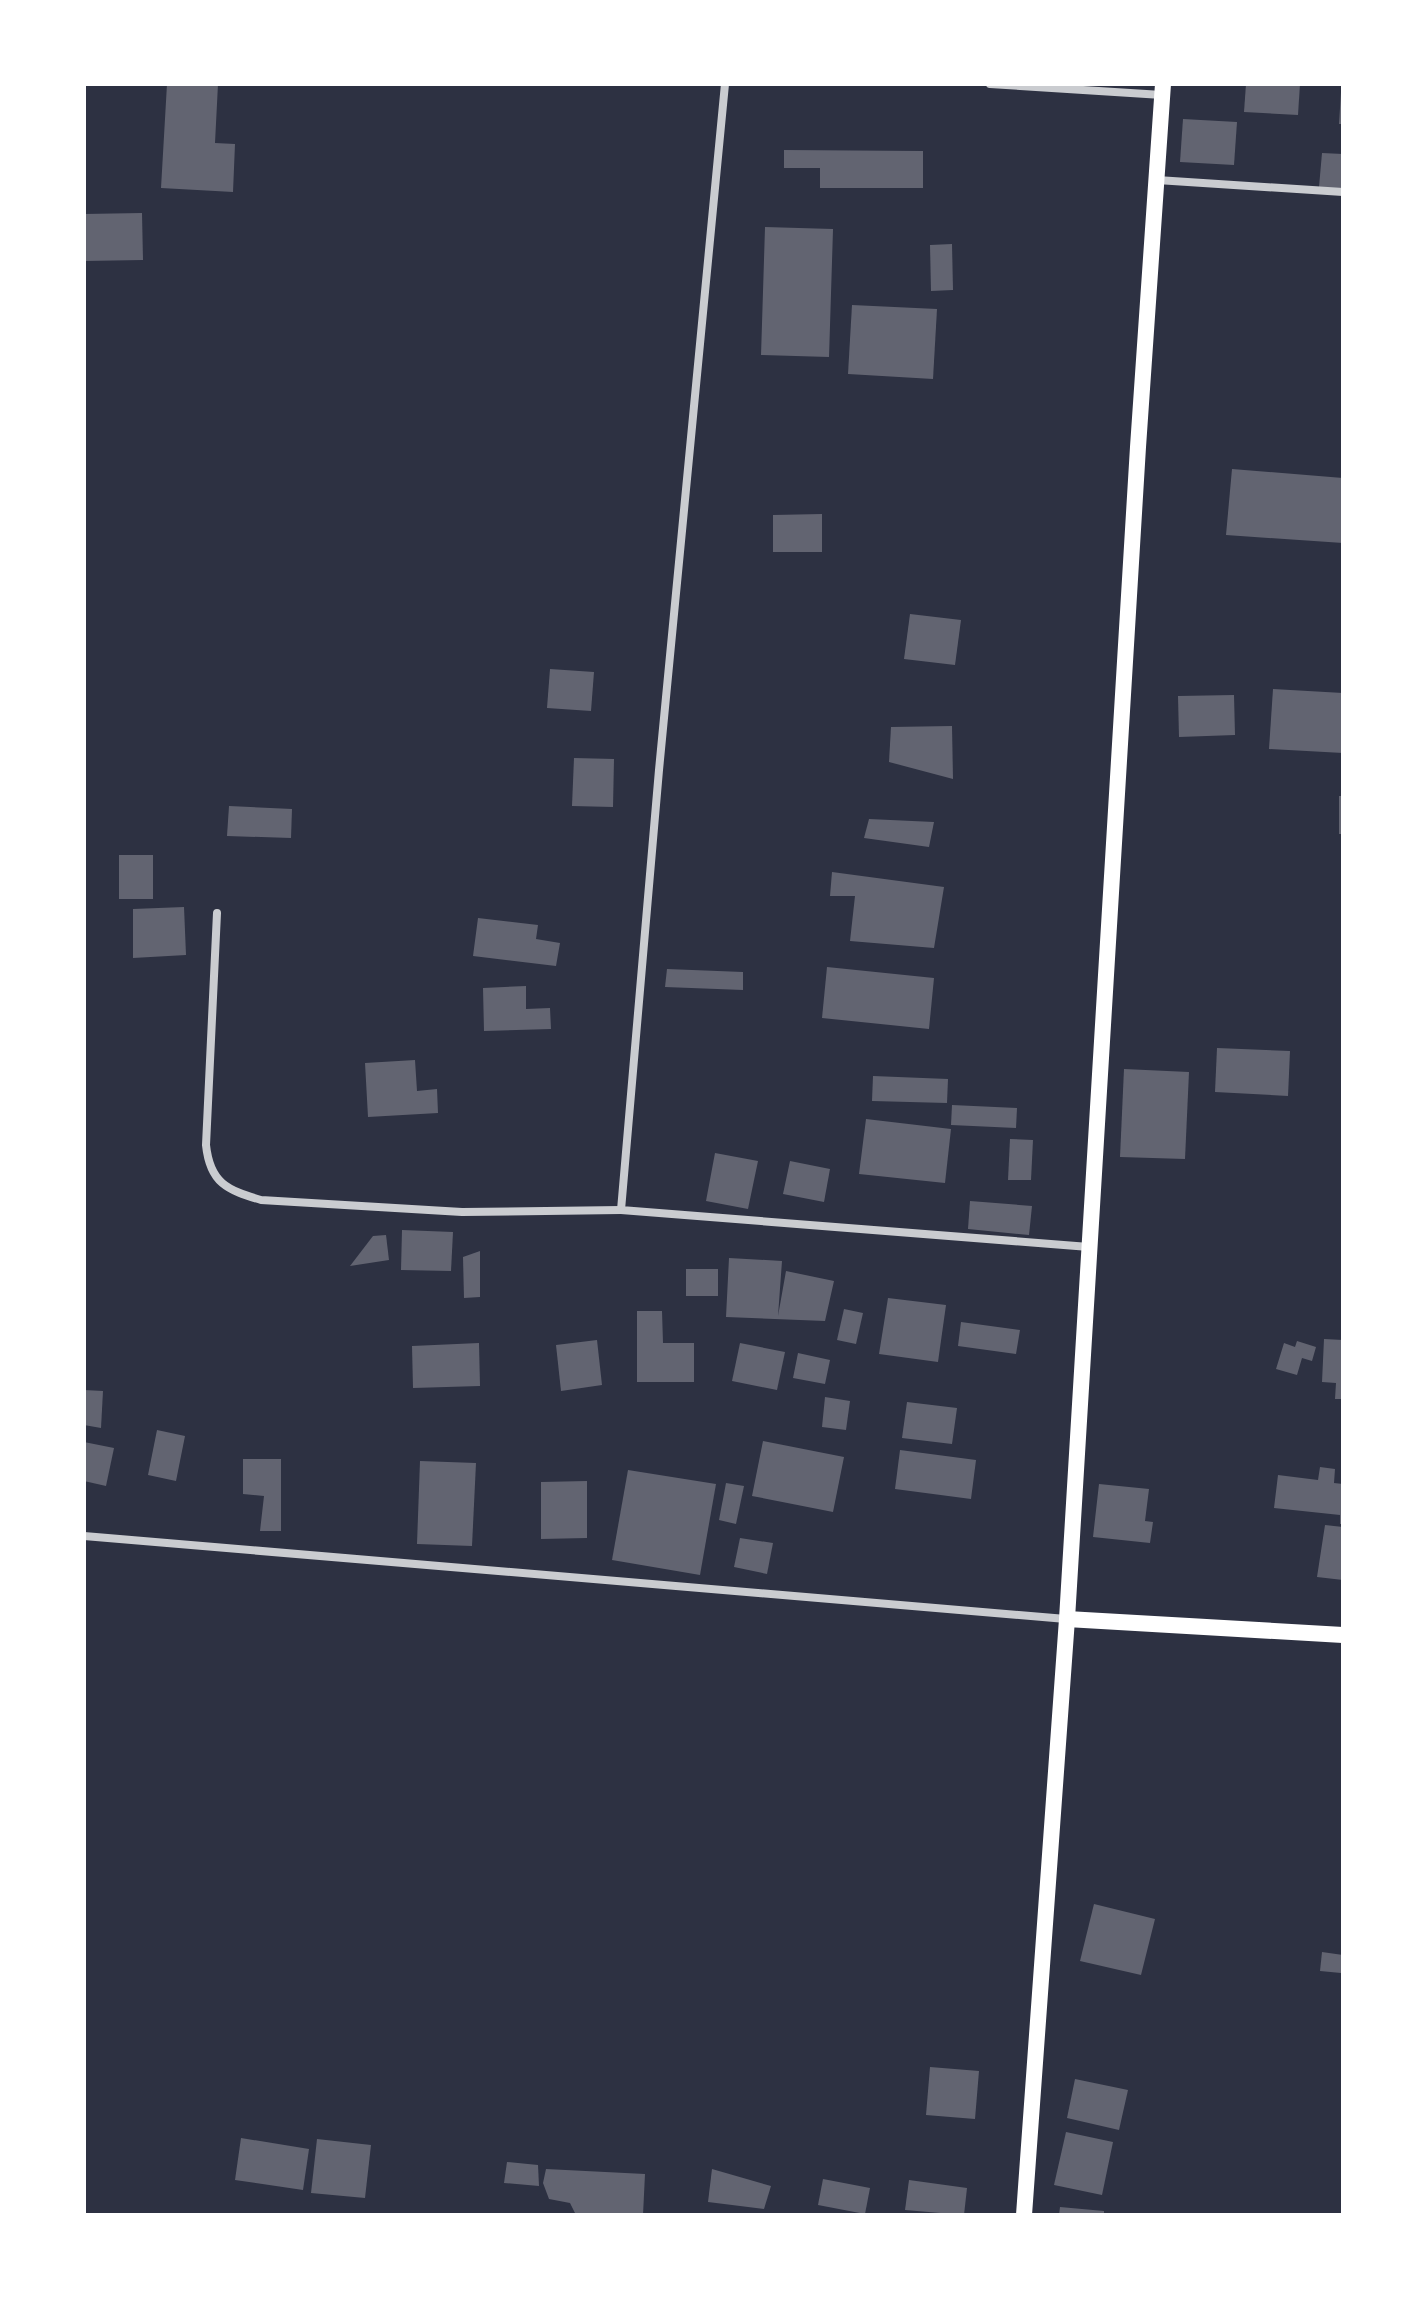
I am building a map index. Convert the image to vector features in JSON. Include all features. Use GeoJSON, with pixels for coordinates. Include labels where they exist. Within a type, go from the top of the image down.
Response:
{"type":"FeatureCollection","features":[{"type":"Feature","properties":{"kind":"main road"},"geometry":{"type":"LineString","coordinates":[[1024,2215],[1067,1619],[1137,463],[1163,89]]}},
{"type":"Feature","properties":{"kind":"main road"},"geometry":{"type":"LineString","coordinates":[[1067,1619],[1343,1635]]}},
{"type":"Feature","properties":{"kind":"street"},"geometry":{"type":"LineString","coordinates":[[621,1210],[662,738],[725,84]]}},
{"type":"Feature","properties":{"kind":"street"},"geometry":{"type":"LineString","coordinates":[[990,84],[1163,89]]}},
{"type":"Feature","properties":{"kind":"street"},"geometry":{"type":"LineString","coordinates":[[1156,180],[1343,192]]}},
{"type":"Feature","properties":{"kind":"street"},"geometry":{"type":"LineString","coordinates":[[217,913],[206,1145],[211,1170],[219,1181],[234,1191],[261,1200],[462,1212],[621,1210],[1089,1247]]}},
{"type":"Feature","properties":{"kind":"street"},"geometry":{"type":"LineString","coordinates":[[84,1536],[1067,1619]]}},
{"type":"Feature","properties":{"kind":"building"},"geometry":{"type":"Polygon","coordinates":[[[167,84],[218,84],[215,143],[235,144],[233,192],[161,188],[167,84]]]}},
{"type":"Feature","properties":{"kind":"building"},"geometry":{"type":"Polygon","coordinates":[[[1246,84],[1300,84],[1298,115],[1244,112],[1246,84]]]}},
{"type":"Feature","properties":{"kind":"building"},"geometry":{"type":"Polygon","coordinates":[[[1341,92],[1343,124],[1339,124],[1341,92]]]}},
{"type":"Feature","properties":{"kind":"building"},"geometry":{"type":"Polygon","coordinates":[[[1183,119],[1237,122],[1234,165],[1180,162],[1183,119]]]}},
{"type":"Feature","properties":{"kind":"building"},"geometry":{"type":"Polygon","coordinates":[[[784,150],[923,151],[923,188],[820,188],[820,168],[784,168],[784,150]]]}},
{"type":"Feature","properties":{"kind":"building"},"geometry":{"type":"Polygon","coordinates":[[[1322,153],[1343,154],[1343,189],[1319,187],[1322,153]]]}},
{"type":"Feature","properties":{"kind":"building"},"geometry":{"type":"Polygon","coordinates":[[[142,213],[143,260],[84,261],[84,214],[142,213]]]}},
{"type":"Feature","properties":{"kind":"building"},"geometry":{"type":"Polygon","coordinates":[[[765,227],[833,229],[829,357],[761,355],[765,227]]]}},
{"type":"Feature","properties":{"kind":"building"},"geometry":{"type":"Polygon","coordinates":[[[952,244],[953,290],[931,291],[930,245],[952,244]]]}},
{"type":"Feature","properties":{"kind":"building"},"geometry":{"type":"Polygon","coordinates":[[[852,305],[937,309],[933,379],[848,374],[852,305]]]}},
{"type":"Feature","properties":{"kind":"building"},"geometry":{"type":"Polygon","coordinates":[[[1232,469],[1343,478],[1343,543],[1226,535],[1232,469]]]}},
{"type":"Feature","properties":{"kind":"building"},"geometry":{"type":"Polygon","coordinates":[[[822,514],[822,552],[773,552],[773,515],[822,514]]]}},
{"type":"Feature","properties":{"kind":"building"},"geometry":{"type":"Polygon","coordinates":[[[910,614],[961,620],[955,665],[904,659],[910,614]]]}},
{"type":"Feature","properties":{"kind":"building"},"geometry":{"type":"Polygon","coordinates":[[[550,669],[594,672],[591,711],[547,708],[550,669]]]}},
{"type":"Feature","properties":{"kind":"building"},"geometry":{"type":"Polygon","coordinates":[[[1273,689],[1343,693],[1343,753],[1269,749],[1273,689]]]}},
{"type":"Feature","properties":{"kind":"building"},"geometry":{"type":"Polygon","coordinates":[[[1234,695],[1235,735],[1179,737],[1178,696],[1234,695]]]}},
{"type":"Feature","properties":{"kind":"building"},"geometry":{"type":"Polygon","coordinates":[[[952,726],[953,779],[889,762],[891,727],[952,726]]]}},
{"type":"Feature","properties":{"kind":"building"},"geometry":{"type":"Polygon","coordinates":[[[574,758],[614,759],[613,807],[572,806],[574,758]]]}},
{"type":"Feature","properties":{"kind":"building"},"geometry":{"type":"Polygon","coordinates":[[[1339,796],[1343,796],[1343,834],[1339,834],[1339,796]]]}},
{"type":"Feature","properties":{"kind":"building"},"geometry":{"type":"Polygon","coordinates":[[[229,806],[292,809],[291,838],[227,836],[229,806]]]}},
{"type":"Feature","properties":{"kind":"building"},"geometry":{"type":"Polygon","coordinates":[[[869,819],[934,822],[929,847],[864,838],[869,819]]]}},
{"type":"Feature","properties":{"kind":"building"},"geometry":{"type":"Polygon","coordinates":[[[119,855],[153,855],[153,899],[119,899],[119,855]]]}},
{"type":"Feature","properties":{"kind":"building"},"geometry":{"type":"Polygon","coordinates":[[[832,872],[944,887],[934,948],[850,941],[855,896],[830,896],[832,872]]]}},
{"type":"Feature","properties":{"kind":"building"},"geometry":{"type":"Polygon","coordinates":[[[184,907],[186,955],[133,958],[133,909],[184,907]]]}},
{"type":"Feature","properties":{"kind":"building"},"geometry":{"type":"Polygon","coordinates":[[[478,918],[538,925],[536,939],[560,943],[556,966],[473,956],[478,918]]]}},
{"type":"Feature","properties":{"kind":"building"},"geometry":{"type":"Polygon","coordinates":[[[827,967],[934,978],[929,1029],[822,1018],[827,967]]]}},
{"type":"Feature","properties":{"kind":"building"},"geometry":{"type":"Polygon","coordinates":[[[667,969],[743,972],[743,990],[665,987],[667,969]]]}},
{"type":"Feature","properties":{"kind":"building"},"geometry":{"type":"Polygon","coordinates":[[[526,986],[526,1009],[550,1008],[551,1029],[484,1031],[483,988],[526,986]]]}},
{"type":"Feature","properties":{"kind":"building"},"geometry":{"type":"Polygon","coordinates":[[[1217,1048],[1290,1051],[1288,1096],[1215,1092],[1217,1048]]]}},
{"type":"Feature","properties":{"kind":"building"},"geometry":{"type":"Polygon","coordinates":[[[415,1060],[417,1091],[437,1089],[438,1113],[368,1117],[365,1063],[415,1060]]]}},
{"type":"Feature","properties":{"kind":"building"},"geometry":{"type":"Polygon","coordinates":[[[1124,1069],[1189,1072],[1185,1159],[1120,1157],[1124,1069]]]}},
{"type":"Feature","properties":{"kind":"building"},"geometry":{"type":"Polygon","coordinates":[[[873,1076],[948,1079],[947,1103],[872,1101],[873,1076]]]}},
{"type":"Feature","properties":{"kind":"building"},"geometry":{"type":"Polygon","coordinates":[[[952,1105],[1017,1108],[1016,1128],[951,1125],[952,1105]]]}},
{"type":"Feature","properties":{"kind":"building"},"geometry":{"type":"Polygon","coordinates":[[[866,1119],[951,1129],[945,1183],[859,1174],[866,1119]]]}},
{"type":"Feature","properties":{"kind":"building"},"geometry":{"type":"Polygon","coordinates":[[[1010,1139],[1033,1140],[1031,1180],[1008,1180],[1010,1139]]]}},
{"type":"Feature","properties":{"kind":"building"},"geometry":{"type":"Polygon","coordinates":[[[715,1153],[758,1161],[748,1209],[706,1201],[715,1153]]]}},
{"type":"Feature","properties":{"kind":"building"},"geometry":{"type":"Polygon","coordinates":[[[790,1161],[830,1169],[824,1202],[783,1194],[790,1161]]]}},
{"type":"Feature","properties":{"kind":"building"},"geometry":{"type":"Polygon","coordinates":[[[970,1201],[1032,1206],[1029,1235],[968,1229],[970,1201]]]}},
{"type":"Feature","properties":{"kind":"building"},"geometry":{"type":"Polygon","coordinates":[[[402,1230],[453,1232],[451,1271],[401,1270],[402,1230]]]}},
{"type":"Feature","properties":{"kind":"building"},"geometry":{"type":"Polygon","coordinates":[[[386,1235],[389,1260],[350,1266],[373,1236],[386,1235]]]}},
{"type":"Feature","properties":{"kind":"building"},"geometry":{"type":"Polygon","coordinates":[[[480,1251],[480,1297],[464,1298],[463,1257],[480,1251]]]}},
{"type":"Feature","properties":{"kind":"building"},"geometry":{"type":"Polygon","coordinates":[[[729,1258],[782,1261],[778,1316],[786,1271],[834,1281],[825,1321],[726,1317],[729,1258]]]}},
{"type":"Feature","properties":{"kind":"building"},"geometry":{"type":"Polygon","coordinates":[[[686,1269],[718,1269],[718,1296],[686,1296],[686,1269]]]}},
{"type":"Feature","properties":{"kind":"building"},"geometry":{"type":"Polygon","coordinates":[[[888,1298],[946,1305],[938,1362],[879,1354],[888,1298]]]}},
{"type":"Feature","properties":{"kind":"building"},"geometry":{"type":"Polygon","coordinates":[[[844,1309],[863,1313],[856,1344],[837,1340],[844,1309]]]}},
{"type":"Feature","properties":{"kind":"building"},"geometry":{"type":"Polygon","coordinates":[[[637,1311],[662,1311],[663,1343],[694,1343],[694,1382],[637,1382],[637,1311]]]}},
{"type":"Feature","properties":{"kind":"building"},"geometry":{"type":"Polygon","coordinates":[[[961,1322],[1020,1330],[1016,1354],[958,1346],[961,1322]]]}},
{"type":"Feature","properties":{"kind":"building"},"geometry":{"type":"Polygon","coordinates":[[[1324,1339],[1343,1340],[1343,1399],[1335,1399],[1336,1383],[1322,1382],[1324,1339]]]}},
{"type":"Feature","properties":{"kind":"building"},"geometry":{"type":"Polygon","coordinates":[[[597,1340],[602,1385],[561,1391],[556,1345],[597,1340]]]}},
{"type":"Feature","properties":{"kind":"building"},"geometry":{"type":"Polygon","coordinates":[[[1297,1341],[1316,1347],[1312,1361],[1302,1358],[1297,1375],[1276,1369],[1284,1343],[1295,1347],[1297,1341]]]}},
{"type":"Feature","properties":{"kind":"building"},"geometry":{"type":"Polygon","coordinates":[[[479,1343],[480,1386],[413,1388],[412,1346],[479,1343]]]}},
{"type":"Feature","properties":{"kind":"building"},"geometry":{"type":"Polygon","coordinates":[[[740,1343],[785,1352],[777,1390],[732,1381],[740,1343]]]}},
{"type":"Feature","properties":{"kind":"building"},"geometry":{"type":"Polygon","coordinates":[[[798,1353],[830,1360],[825,1384],[793,1378],[798,1353]]]}},
{"type":"Feature","properties":{"kind":"building"},"geometry":{"type":"Polygon","coordinates":[[[84,1390],[103,1391],[101,1428],[84,1425],[84,1390]]]}},
{"type":"Feature","properties":{"kind":"building"},"geometry":{"type":"Polygon","coordinates":[[[825,1397],[850,1401],[846,1430],[822,1427],[825,1397]]]}},
{"type":"Feature","properties":{"kind":"building"},"geometry":{"type":"Polygon","coordinates":[[[907,1402],[957,1408],[952,1444],[902,1438],[907,1402]]]}},
{"type":"Feature","properties":{"kind":"building"},"geometry":{"type":"Polygon","coordinates":[[[157,1430],[185,1436],[176,1481],[148,1475],[157,1430]]]}},
{"type":"Feature","properties":{"kind":"building"},"geometry":{"type":"Polygon","coordinates":[[[763,1441],[844,1457],[833,1512],[752,1496],[763,1441]]]}},
{"type":"Feature","properties":{"kind":"building"},"geometry":{"type":"Polygon","coordinates":[[[84,1442],[114,1448],[106,1486],[84,1481],[84,1442]]]}},
{"type":"Feature","properties":{"kind":"building"},"geometry":{"type":"Polygon","coordinates":[[[900,1450],[976,1460],[971,1499],[895,1489],[900,1450]]]}},
{"type":"Feature","properties":{"kind":"building"},"geometry":{"type":"Polygon","coordinates":[[[243,1459],[281,1459],[281,1531],[260,1531],[264,1496],[243,1494],[243,1459]]]}},
{"type":"Feature","properties":{"kind":"building"},"geometry":{"type":"Polygon","coordinates":[[[420,1461],[476,1463],[472,1546],[417,1544],[420,1461]]]}},
{"type":"Feature","properties":{"kind":"building"},"geometry":{"type":"Polygon","coordinates":[[[1320,1467],[1335,1469],[1334,1483],[1343,1484],[1343,1524],[1340,1524],[1340,1515],[1274,1508],[1278,1475],[1318,1480],[1320,1467]]]}},
{"type":"Feature","properties":{"kind":"building"},"geometry":{"type":"Polygon","coordinates":[[[628,1470],[716,1484],[700,1575],[612,1560],[628,1470]]]}},
{"type":"Feature","properties":{"kind":"building"},"geometry":{"type":"Polygon","coordinates":[[[587,1481],[587,1538],[541,1539],[541,1482],[587,1481]]]}},
{"type":"Feature","properties":{"kind":"building"},"geometry":{"type":"Polygon","coordinates":[[[726,1483],[744,1486],[736,1524],[719,1520],[726,1483]]]}},
{"type":"Feature","properties":{"kind":"building"},"geometry":{"type":"Polygon","coordinates":[[[1099,1484],[1149,1489],[1145,1521],[1153,1522],[1150,1543],[1093,1537],[1099,1484]]]}},
{"type":"Feature","properties":{"kind":"building"},"geometry":{"type":"Polygon","coordinates":[[[1325,1525],[1343,1527],[1343,1580],[1317,1577],[1325,1525]]]}},
{"type":"Feature","properties":{"kind":"building"},"geometry":{"type":"Polygon","coordinates":[[[740,1538],[773,1543],[767,1574],[734,1567],[740,1538]]]}},
{"type":"Feature","properties":{"kind":"building"},"geometry":{"type":"Polygon","coordinates":[[[1094,1904],[1155,1919],[1141,1975],[1080,1961],[1094,1904]]]}},
{"type":"Feature","properties":{"kind":"building"},"geometry":{"type":"Polygon","coordinates":[[[1322,1952],[1343,1955],[1341,1973],[1320,1971],[1322,1952]]]}},
{"type":"Feature","properties":{"kind":"building"},"geometry":{"type":"Polygon","coordinates":[[[930,2067],[979,2071],[975,2119],[926,2115],[930,2067]]]}},
{"type":"Feature","properties":{"kind":"building"},"geometry":{"type":"Polygon","coordinates":[[[1075,2079],[1128,2090],[1119,2130],[1067,2118],[1075,2079]]]}},
{"type":"Feature","properties":{"kind":"building"},"geometry":{"type":"Polygon","coordinates":[[[1066,2132],[1113,2142],[1102,2195],[1054,2185],[1066,2132]]]}},
{"type":"Feature","properties":{"kind":"building"},"geometry":{"type":"Polygon","coordinates":[[[241,2138],[309,2149],[303,2190],[235,2180],[241,2138]]]}},
{"type":"Feature","properties":{"kind":"building"},"geometry":{"type":"Polygon","coordinates":[[[317,2139],[371,2145],[365,2198],[311,2193],[317,2139]]]}},
{"type":"Feature","properties":{"kind":"building"},"geometry":{"type":"Polygon","coordinates":[[[507,2162],[538,2165],[539,2186],[504,2183],[507,2162]]]}},
{"type":"Feature","properties":{"kind":"building"},"geometry":{"type":"Polygon","coordinates":[[[546,2169],[645,2174],[643,2215],[576,2215],[570,2203],[549,2199],[543,2183],[546,2169]]]}},
{"type":"Feature","properties":{"kind":"building"},"geometry":{"type":"Polygon","coordinates":[[[712,2169],[771,2186],[764,2209],[708,2202],[712,2169]]]}},
{"type":"Feature","properties":{"kind":"building"},"geometry":{"type":"Polygon","coordinates":[[[823,2179],[870,2188],[865,2214],[818,2205],[823,2179]]]}},
{"type":"Feature","properties":{"kind":"building"},"geometry":{"type":"Polygon","coordinates":[[[909,2180],[967,2188],[964,2215],[905,2210],[909,2180]]]}},
{"type":"Feature","properties":{"kind":"building"},"geometry":{"type":"Polygon","coordinates":[[[1060,2207],[1104,2211],[1104,2215],[1059,2215],[1060,2207]]]}}]}
